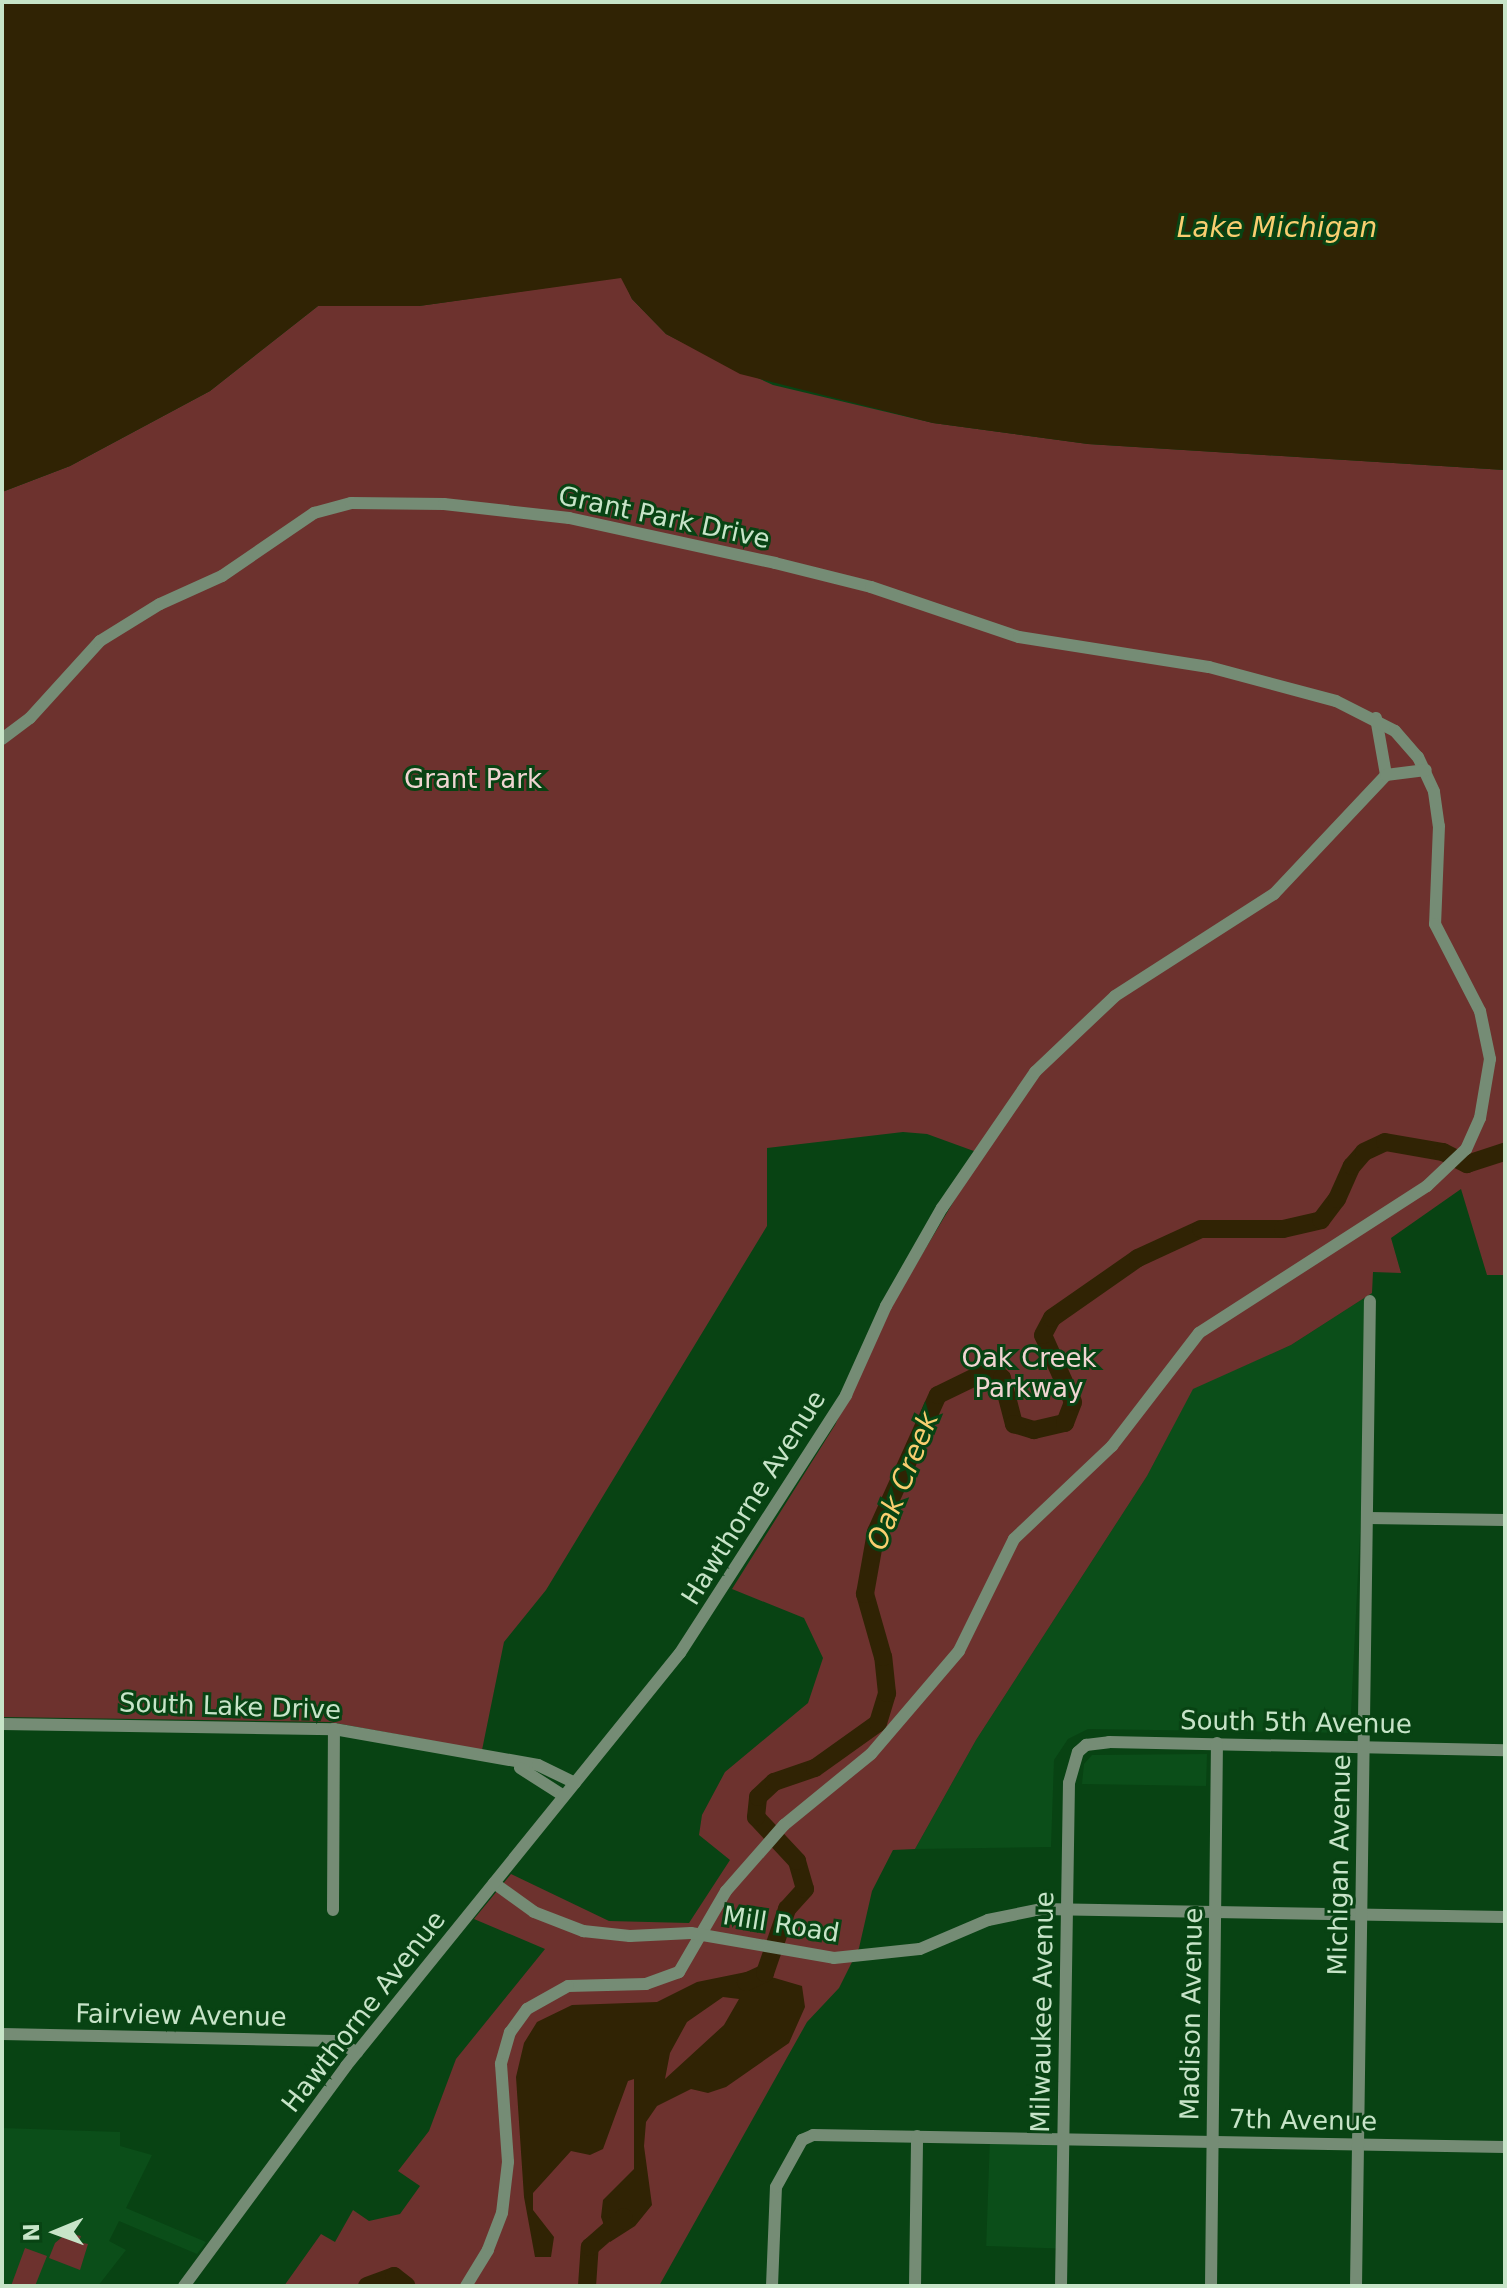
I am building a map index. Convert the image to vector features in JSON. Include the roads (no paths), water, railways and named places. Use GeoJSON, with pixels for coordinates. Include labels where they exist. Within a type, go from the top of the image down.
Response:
{"type":"FeatureCollection","features":[{"type":"Feature","properties":{"kind":"street","name":"Grant Park Drive"},"geometry":{"type":"LineString","coordinates":[[2,739],[30,718],[100,641],[130,620],[222,576],[314,513],[372,502],[501,509],[628,531],[871,587],[1019,637],[1254,678],[1376,718]]}},
{"type":"Feature","properties":{"kind":"street"},"geometry":{"type":"LineString","coordinates":[[1376,718],[1386,775],[1426,770]]}},
{"type":"Feature","properties":{"kind":"street"},"geometry":{"type":"LineString","coordinates":[[466,2286],[488,2250],[505,2194],[508,2162],[501,2064],[517,2021],[536,2001],[568,1986],[646,1984],[673,1976],[690,1959],[719,1900],[784,1825],[881,1743],[966,1642],[1014,1539],[1112,1446],[1199,1333],[1445,1171],[1466,1149],[1480,1118],[1490,1059],[1480,1011],[1435,924],[1439,813],[1426,770],[1395,731],[1376,718]]}},
{"type":"Feature","properties":{"kind":"street","name":"Hawthorne Avenue"},"geometry":{"type":"LineString","coordinates":[[184,2286],[357,2052],[680,1653],[750,1551],[846,1395],[886,1306],[942,1208],[1035,1072],[1115,996],[1274,894],[1336,834],[1386,775]]}},
{"type":"Feature","properties":{"kind":"street","name":"Michigan Avenue"},"geometry":{"type":"LineString","coordinates":[[1356,2286],[1370,1301]]}},
{"type":"Feature","properties":{"kind":"street"},"geometry":{"type":"LineString","coordinates":[[1368,1518],[1505,1520]]}},
{"type":"Feature","properties":{"kind":"street","name":"South Lake Drive"},"geometry":{"type":"LineString","coordinates":[[2,1724],[334,1729],[553,1769],[575,1783]]}},
{"type":"Feature","properties":{"kind":"street"},"geometry":{"type":"LineString","coordinates":[[333,1910],[334,1729]]}},
{"type":"Feature","properties":{"kind":"street","name":"South 5th Avenue"},"geometry":{"type":"LineString","coordinates":[[1086,1745],[1217,1743],[1505,1750]]}},
{"type":"Feature","properties":{"kind":"street","name":"Madison Avenue"},"geometry":{"type":"LineString","coordinates":[[1211,2286],[1217,1743]]}},
{"type":"Feature","properties":{"kind":"street","name":"Milwaukee Avenue"},"geometry":{"type":"LineString","coordinates":[[1061,2286],[1070,1772],[1086,1745]]}},
{"type":"Feature","properties":{"kind":"street","name":"South Lake Drive"},"geometry":{"type":"LineString","coordinates":[[502,1761],[541,1777],[564,1796]]}},
{"type":"Feature","properties":{"kind":"street","name":"Mill Road"},"geometry":{"type":"LineString","coordinates":[[494,1883],[534,1912],[583,1931],[702,1935],[834,1958],[903,1953],[935,1945],[1001,1915],[1067,1910],[1505,1917]]}},
{"type":"Feature","properties":{"kind":"street","name":"Fairview Avenue"},"geometry":{"type":"LineString","coordinates":[[2,2034],[335,2041],[357,2052]]}},
{"type":"Feature","properties":{"kind":"street","name":"7th Avenue"},"geometry":{"type":"LineString","coordinates":[[772,2286],[776,2187],[802,2140],[813,2135],[1505,2147]]}},
{"type":"Feature","properties":{"kind":"street"},"geometry":{"type":"LineString","coordinates":[[915,2286],[917,2136]]}},
{"type":"Feature","properties":{"kind":"water","name":"Lake Michigan"},"geometry":{"type":"Polygon","coordinates":[[[2,2],[1505,2],[1505,470],[1088,444],[933,423],[740,374],[666,334],[632,299],[621,278],[419,306],[318,306],[210,391],[70,466],[2,492],[2,2]]]}},
{"type":"Feature","properties":{"kind":"water"},"geometry":{"type":"Polygon","coordinates":[[[751,1971],[802,1986],[805,2007],[789,2043],[726,2087],[708,2093],[691,2089],[657,2106],[646,2122],[644,2146],[652,2205],[635,2226],[610,2242],[601,2217],[603,2200],[634,2169],[634,2079],[628,2081],[603,2149],[590,2155],[571,2151],[533,2193],[533,2210],[554,2237],[551,2257],[535,2257],[524,2197],[516,2077],[524,2043],[537,2022],[572,2005],[657,2002],[697,1982],[751,1971]],[[723,1997],[687,2022],[670,2053],[665,2079],[724,2025],[739,1999],[723,1997]]]}},
{"type":"Feature","properties":{"kind":"waterway","name":"Oak Creek"},"geometry":{"type":"LineString","coordinates":[[746,1982],[765,1973],[787,1909],[805,1889],[797,1861],[756,1817],[758,1797],[774,1782],[815,1768],[878,1723],[887,1693],[883,1657],[865,1594],[876,1532],[938,1395],[979,1375],[1002,1378],[1014,1424],[1034,1430],[1065,1423],[1073,1402],[1043,1335],[1052,1318],[1138,1258],[1201,1229],[1283,1229],[1321,1220],[1337,1199],[1352,1166],[1364,1152],[1385,1142],[1443,1152],[1467,1164],[1505,1152]]}},
{"type":"Feature","properties":{"kind":"waterway","name":"Oak Creek"},"geometry":{"type":"LineString","coordinates":[[587,2286],[590,2247],[624,2217]]}},
{"type":"Feature","properties":{"kind":"waterway","name":"Oak Creek"},"geometry":{"type":"LineString","coordinates":[[367,2286],[394,2276],[407,2286]]}},
{"type":"Feature","properties":{"kind":"park label","name":"Grant Park"},"geometry":{"type":"Point","coordinates":[473,780]}},
{"type":"Feature","properties":{"kind":"park label","name":"Oak Creek Parkway"},"geometry":{"type":"Point","coordinates":[1029,1374]}}]}
